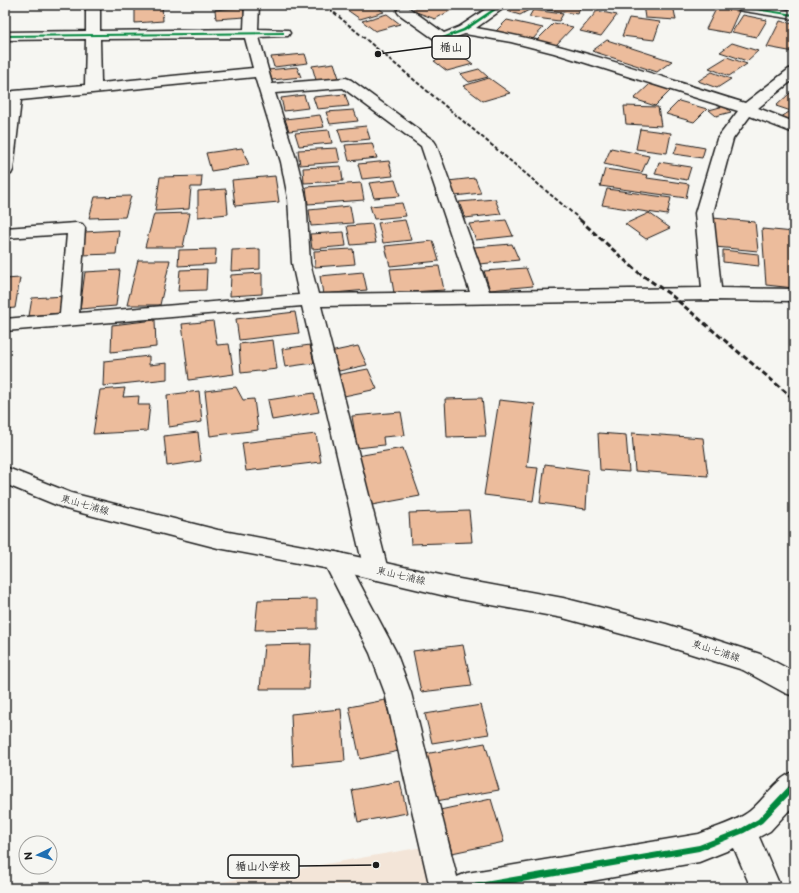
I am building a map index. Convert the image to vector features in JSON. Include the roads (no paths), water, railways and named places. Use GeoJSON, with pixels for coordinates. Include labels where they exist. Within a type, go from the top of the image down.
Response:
{"type":"FeatureCollection","features":[{"type":"Feature","properties":{"kind":"street"},"geometry":{"type":"LineString","coordinates":[[93,5],[93,88]]}},
{"type":"Feature","properties":{"kind":"street"},"geometry":{"type":"LineString","coordinates":[[252,5],[252,33],[264,81],[289,162],[297,198],[301,263],[309,300],[376,570]]}},
{"type":"Feature","properties":{"kind":"street"},"geometry":{"type":"LineString","coordinates":[[404,11],[442,38],[464,30],[501,5]]}},
{"type":"Feature","properties":{"kind":"street"},"geometry":{"type":"LineString","coordinates":[[730,5],[794,15]]}},
{"type":"Feature","properties":{"kind":"street"},"geometry":{"type":"LineString","coordinates":[[464,30],[511,38],[559,50],[748,109],[794,128]]}},
{"type":"Feature","properties":{"kind":"street"},"geometry":{"type":"LineString","coordinates":[[5,36],[283,33]]}},
{"type":"Feature","properties":{"kind":"street"},"geometry":{"type":"LineString","coordinates":[[712,294],[704,213],[725,139],[748,109],[794,72]]}},
{"type":"Feature","properties":{"kind":"street"},"geometry":{"type":"LineString","coordinates":[[5,170],[14,96],[93,88],[264,81],[346,83],[428,144],[482,298]]}},
{"type":"Feature","properties":{"kind":"street"},"geometry":{"type":"LineString","coordinates":[[5,233],[76,228],[69,320]]}},
{"type":"Feature","properties":{"kind":"street"},"geometry":{"type":"LineString","coordinates":[[5,326],[309,300],[712,294],[794,295]]}},
{"type":"Feature","properties":{"kind":"street","name":"東山七浦線"},"geometry":{"type":"LineString","coordinates":[[5,475],[66,500],[218,539],[335,560],[454,588],[563,608],[666,635],[751,662],[793,686]]}},
{"type":"Feature","properties":{"kind":"street"},"geometry":{"type":"LineString","coordinates":[[335,560],[383,652],[398,693],[445,888]]}},
{"type":"Feature","properties":{"kind":"street"},"geometry":{"type":"LineString","coordinates":[[467,888],[699,848],[742,831],[760,821],[794,785]]}},
{"type":"Feature","properties":{"kind":"street"},"geometry":{"type":"LineString","coordinates":[[742,831],[766,888]]}},
{"type":"Feature","properties":{"kind":"waterway"},"geometry":{"type":"LineString","coordinates":[[775,5],[783,9],[794,11]]}},
{"type":"Feature","properties":{"kind":"railway"},"geometry":{"type":"LineString","coordinates":[[325,5],[582,221]]}},
{"type":"Feature","properties":{"kind":"railway"},"geometry":{"type":"LineString","coordinates":[[580,220],[639,273],[671,295],[794,399]]}},
{"type":"Feature","properties":{"kind":"place","name":"楯山"},"geometry":{"type":"Point","coordinates":[378,54]}},
{"type":"Feature","properties":{"kind":"place","name":"楯山小学校"},"geometry":{"type":"Point","coordinates":[376,865]}}]}
